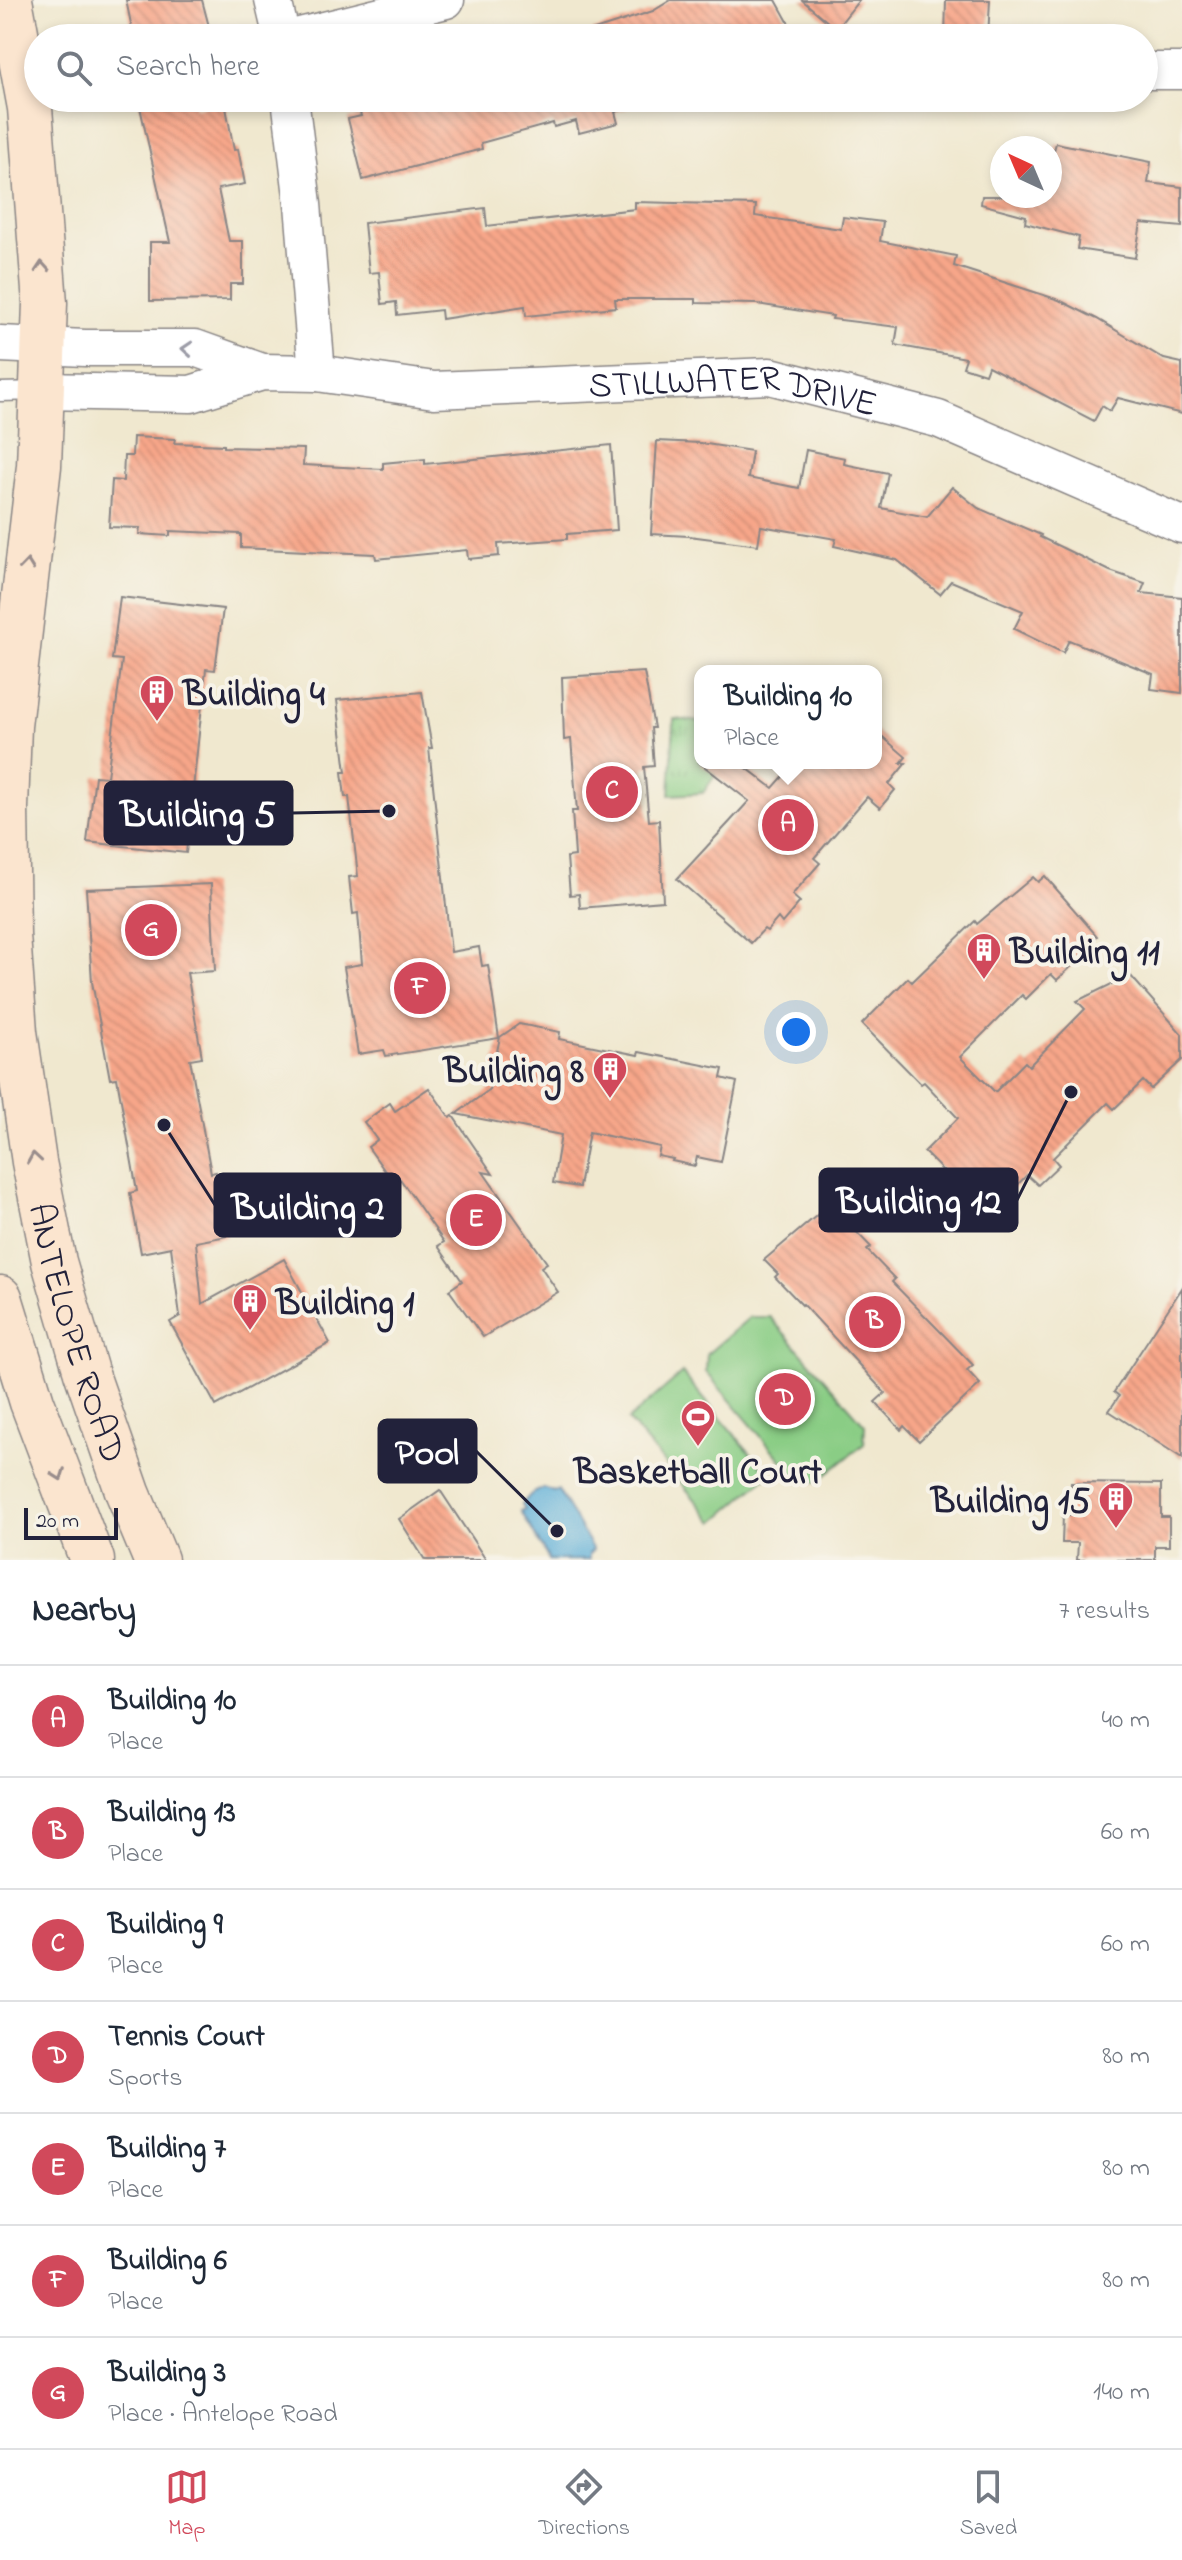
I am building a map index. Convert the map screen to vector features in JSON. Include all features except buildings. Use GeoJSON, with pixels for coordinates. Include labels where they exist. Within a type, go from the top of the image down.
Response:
{"type":"FeatureCollection","features":[{"type":"Feature","properties":{"kind":"main road","name":"ANTELOPE ROAD"},"geometry":{"type":"LineString","coordinates":[[10,0],[24,76]]}},
{"type":"Feature","properties":{"kind":"main road","name":"ANTELOPE ROAD"},"geometry":{"type":"LineString","coordinates":[[30,112],[45,303],[43,391],[39,466],[9,726],[6,980],[34,1162],[54,1262],[86,1372],[128,1493],[156,1560]]}},
{"type":"Feature","properties":{"kind":"main road","name":"ANTELOPE ROAD"},"geometry":{"type":"LineString","coordinates":[[0,1298],[32,1402],[92,1560]]}},
{"type":"Feature","properties":{"kind":"street"},"geometry":{"type":"LineString","coordinates":[[273,0],[279,24]]}},
{"type":"Feature","properties":{"kind":"street"},"geometry":{"type":"LineString","coordinates":[[349,24],[446,0]]}},
{"type":"Feature","properties":{"kind":"street"},"geometry":{"type":"LineString","coordinates":[[1158,71],[1182,71]]}},
{"type":"Feature","properties":{"kind":"street"},"geometry":{"type":"LineString","coordinates":[[292,112],[317,373]]}},
{"type":"Feature","properties":{"kind":"street","name":"STILLWATER DRIVE"},"geometry":{"type":"LineString","coordinates":[[0,344],[195,348],[262,372]]}},
{"type":"Feature","properties":{"kind":"street","name":"STILLWATER DRIVE"},"geometry":{"type":"LineString","coordinates":[[43,391],[191,394],[262,372],[317,373],[434,390],[770,376],[938,419],[1182,525]]}},
{"type":"Feature","properties":{"kind":"lane"},"geometry":{"type":"LineString","coordinates":[[0,392],[43,391]]}},
{"type":"Feature","properties":{"kind":"green space"},"geometry":{"type":"Polygon","coordinates":[[[674,719],[694,721],[694,769],[719,769],[703,793],[670,795],[674,719]]]}},
{"type":"Feature","properties":{"kind":"green space"},"geometry":{"type":"Polygon","coordinates":[[[750,1317],[770,1317],[865,1425],[864,1444],[817,1482],[799,1481],[706,1372],[707,1354],[750,1317]]]}},
{"type":"Feature","properties":{"kind":"green space","name":"Basketball Court"},"geometry":{"type":"Polygon","coordinates":[[[682,1373],[769,1475],[714,1522],[628,1420],[682,1373]]]}},
{"type":"Feature","properties":{"kind":"water"},"geometry":{"type":"Polygon","coordinates":[[[544,1488],[554,1492],[558,1490],[593,1550],[589,1560],[549,1560],[521,1511],[525,1509],[522,1504],[531,1494],[544,1488]]]}},
{"type":"Feature","properties":{"kind":"place","name":"Building 4"},"geometry":{"type":"Point","coordinates":[157,723]}},
{"type":"Feature","properties":{"kind":"place","name":"Building 9"},"geometry":{"type":"Point","coordinates":[612,792]}},
{"type":"Feature","properties":{"kind":"place","name":"Building 5"},"geometry":{"type":"Point","coordinates":[389,811]}},
{"type":"Feature","properties":{"kind":"place","name":"Building 10"},"geometry":{"type":"Point","coordinates":[788,825]}},
{"type":"Feature","properties":{"kind":"place","name":"Building 3"},"geometry":{"type":"Point","coordinates":[151,930]}},
{"type":"Feature","properties":{"kind":"place","name":"Building 11"},"geometry":{"type":"Point","coordinates":[984,981]}},
{"type":"Feature","properties":{"kind":"place","name":"Building 6"},"geometry":{"type":"Point","coordinates":[420,988]}},
{"type":"Feature","properties":{"kind":"place","name":"Building 12"},"geometry":{"type":"Point","coordinates":[1071,1092]}},
{"type":"Feature","properties":{"kind":"place","name":"Building 8"},"geometry":{"type":"Point","coordinates":[610,1100]}},
{"type":"Feature","properties":{"kind":"place","name":"Building 2"},"geometry":{"type":"Point","coordinates":[164,1125]}},
{"type":"Feature","properties":{"kind":"place","name":"Building 7"},"geometry":{"type":"Point","coordinates":[476,1220]}},
{"type":"Feature","properties":{"kind":"place","name":"Building 13"},"geometry":{"type":"Point","coordinates":[875,1322]}},
{"type":"Feature","properties":{"kind":"place","name":"Building 1"},"geometry":{"type":"Point","coordinates":[250,1332]}},
{"type":"Feature","properties":{"kind":"place","name":"Tennis Court"},"geometry":{"type":"Point","coordinates":[785,1399]}},
{"type":"Feature","properties":{"kind":"place","name":"Basketball Court"},"geometry":{"type":"Point","coordinates":[698,1448]}},
{"type":"Feature","properties":{"kind":"place","name":"Building 15"},"geometry":{"type":"Point","coordinates":[1116,1530]}},
{"type":"Feature","properties":{"kind":"place","name":"Pool"},"geometry":{"type":"Point","coordinates":[557,1531]}}]}
